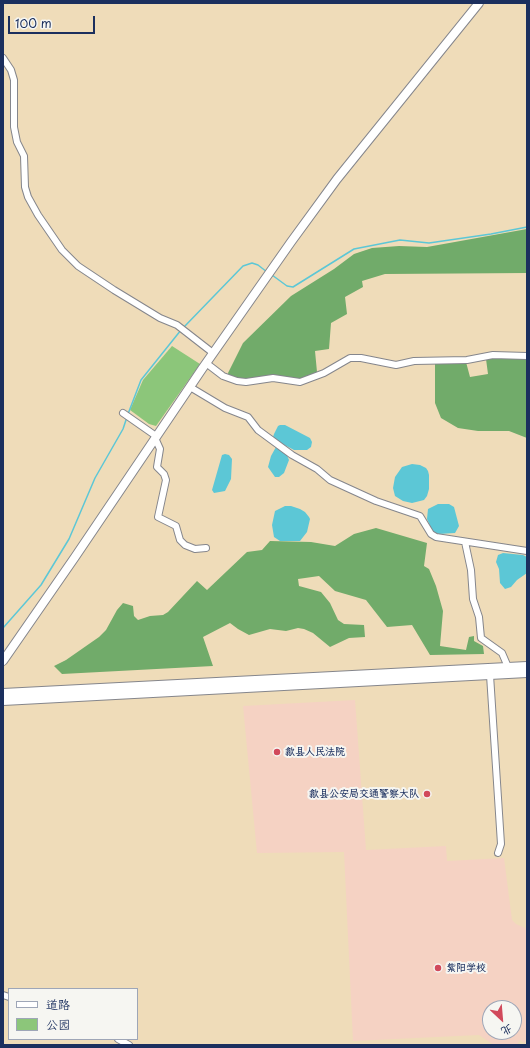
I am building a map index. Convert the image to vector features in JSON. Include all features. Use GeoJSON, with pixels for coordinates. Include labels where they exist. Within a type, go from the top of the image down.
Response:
{"type":"FeatureCollection","features":[{"type":"Feature","properties":{"kind":"main road"},"geometry":{"type":"LineString","coordinates":[[3,661],[206,363],[337,179],[479,3]]}},
{"type":"Feature","properties":{"kind":"main road"},"geometry":{"type":"LineString","coordinates":[[3,693],[527,666]]}},
{"type":"Feature","properties":{"kind":"main road"},"geometry":{"type":"LineString","coordinates":[[3,701],[527,673]]}},
{"type":"Feature","properties":{"kind":"street"},"geometry":{"type":"LineString","coordinates":[[3,58],[13,74],[14,127],[17,142],[24,156],[25,187],[28,197],[62,250],[78,266],[160,318],[177,325],[213,353]]}},
{"type":"Feature","properties":{"kind":"street"},"geometry":{"type":"LineString","coordinates":[[206,363],[223,376],[237,381],[246,382],[274,378],[300,382],[324,373],[350,358],[362,358],[396,365],[414,361],[467,360],[493,355],[527,356]]}},
{"type":"Feature","properties":{"kind":"street"},"geometry":{"type":"LineString","coordinates":[[190,387],[225,408],[248,417],[258,430],[292,455],[318,469],[330,480],[376,501],[420,516],[431,534],[436,537],[527,551]]}},
{"type":"Feature","properties":{"kind":"street"},"geometry":{"type":"LineString","coordinates":[[123,413],[156,437],[160,447],[157,467],[164,474],[166,480],[158,517],[176,526],[180,540],[185,545],[195,549],[206,548]]}},
{"type":"Feature","properties":{"kind":"street"},"geometry":{"type":"LineString","coordinates":[[465,542],[473,599],[479,618],[481,638],[502,652],[508,667]]}},
{"type":"Feature","properties":{"kind":"street"},"geometry":{"type":"LineString","coordinates":[[490,675],[501,844],[498,853]]}},
{"type":"Feature","properties":{"kind":"street"},"geometry":{"type":"LineString","coordinates":[[120,1040],[129,1045]]}},
{"type":"Feature","properties":{"kind":"shaded area","name":"紫阳学校"},"geometry":{"type":"Polygon","coordinates":[[[355,700],[366,850],[446,846],[447,861],[504,858],[512,920],[516,924],[527,929],[527,1039],[524,1043],[520,1040],[522,1040],[522,1000],[482,1000],[482,1037],[479,1035],[353,1041],[344,852],[257,853],[243,706],[355,700]]]}},
{"type":"Feature","properties":{"kind":"shaded area","name":"紫阳学校"},"geometry":{"type":"Polygon","coordinates":[[[486,1040],[520,1040],[517,1045],[494,1045],[486,1040]]]}},
{"type":"Feature","properties":{"kind":"green space"},"geometry":{"type":"Polygon","coordinates":[[[527,229],[527,273],[385,274],[362,281],[363,287],[345,297],[347,314],[331,323],[329,349],[315,351],[317,372],[298,380],[242,380],[229,377],[228,373],[243,343],[291,296],[334,269],[354,254],[372,248],[399,246],[427,247],[527,229]]]}},
{"type":"Feature","properties":{"kind":"green space"},"geometry":{"type":"Polygon","coordinates":[[[172,346],[200,364],[156,426],[149,424],[130,410],[143,380],[172,346]]]}},
{"type":"Feature","properties":{"kind":"green space"},"geometry":{"type":"Polygon","coordinates":[[[527,358],[527,438],[509,431],[478,431],[458,428],[441,418],[435,403],[435,363],[466,362],[470,377],[488,374],[486,359],[527,358]]]}},
{"type":"Feature","properties":{"kind":"green space"},"geometry":{"type":"Polygon","coordinates":[[[376,528],[427,543],[424,566],[429,569],[436,586],[443,611],[440,646],[466,650],[469,637],[474,636],[474,641],[483,646],[484,654],[430,655],[412,625],[387,627],[366,600],[335,591],[319,576],[298,579],[299,586],[321,592],[330,603],[338,620],[344,624],[364,625],[365,637],[349,638],[330,647],[313,633],[304,629],[298,628],[286,631],[270,629],[249,635],[230,623],[203,637],[213,666],[62,674],[54,666],[66,660],[99,637],[106,630],[117,610],[123,603],[133,606],[134,616],[138,620],[150,616],[163,615],[168,612],[197,581],[207,590],[247,552],[262,550],[270,541],[311,542],[335,546],[354,534],[376,528]]]}},
{"type":"Feature","properties":{"kind":"water"},"geometry":{"type":"Polygon","coordinates":[[[280,425],[285,425],[310,438],[312,442],[311,447],[307,450],[294,450],[275,440],[273,437],[274,434],[280,425]]]}},
{"type":"Feature","properties":{"kind":"water"},"geometry":{"type":"Polygon","coordinates":[[[276,447],[286,453],[289,460],[284,473],[279,477],[275,477],[268,467],[271,456],[276,447]]]}},
{"type":"Feature","properties":{"kind":"water"},"geometry":{"type":"Polygon","coordinates":[[[222,455],[229,455],[232,459],[231,479],[225,491],[214,493],[212,490],[222,455]]]}},
{"type":"Feature","properties":{"kind":"water"},"geometry":{"type":"Polygon","coordinates":[[[412,464],[420,465],[426,468],[429,475],[429,489],[424,500],[412,503],[403,501],[395,496],[393,488],[395,477],[402,467],[412,464]]]}},
{"type":"Feature","properties":{"kind":"water"},"geometry":{"type":"Polygon","coordinates":[[[438,504],[449,504],[454,507],[459,526],[455,533],[439,534],[433,532],[427,519],[428,509],[438,504]]]}},
{"type":"Feature","properties":{"kind":"water"},"geometry":{"type":"Polygon","coordinates":[[[285,506],[300,509],[305,512],[310,519],[307,532],[300,541],[280,541],[274,537],[272,525],[275,511],[285,506]]]}},
{"type":"Feature","properties":{"kind":"water"},"geometry":{"type":"Polygon","coordinates":[[[503,553],[523,555],[527,557],[527,573],[517,580],[511,587],[505,589],[500,583],[499,569],[496,562],[498,555],[503,553]]]}},
{"type":"Feature","properties":{"kind":"waterway"},"geometry":{"type":"LineString","coordinates":[[272,275],[287,286],[293,287],[354,249],[400,240],[429,243],[527,227]]}},
{"type":"Feature","properties":{"kind":"waterway"},"geometry":{"type":"LineString","coordinates":[[184,327],[243,266],[252,263],[258,265],[267,272]]}},
{"type":"Feature","properties":{"kind":"waterway"},"geometry":{"type":"LineString","coordinates":[[128,414],[141,380],[181,330]]}},
{"type":"Feature","properties":{"kind":"waterway"},"geometry":{"type":"LineString","coordinates":[[3,628],[41,585],[69,539],[95,478],[123,429],[127,417]]}},
{"type":"Feature","properties":{"kind":"place","name":"歙县人民法院"},"geometry":{"type":"Point","coordinates":[277,752]}},
{"type":"Feature","properties":{"kind":"place","name":"歙县公安局交通警察大队"},"geometry":{"type":"Point","coordinates":[427,794]}},
{"type":"Feature","properties":{"kind":"place","name":"紫阳学校"},"geometry":{"type":"Point","coordinates":[438,968]}}]}
